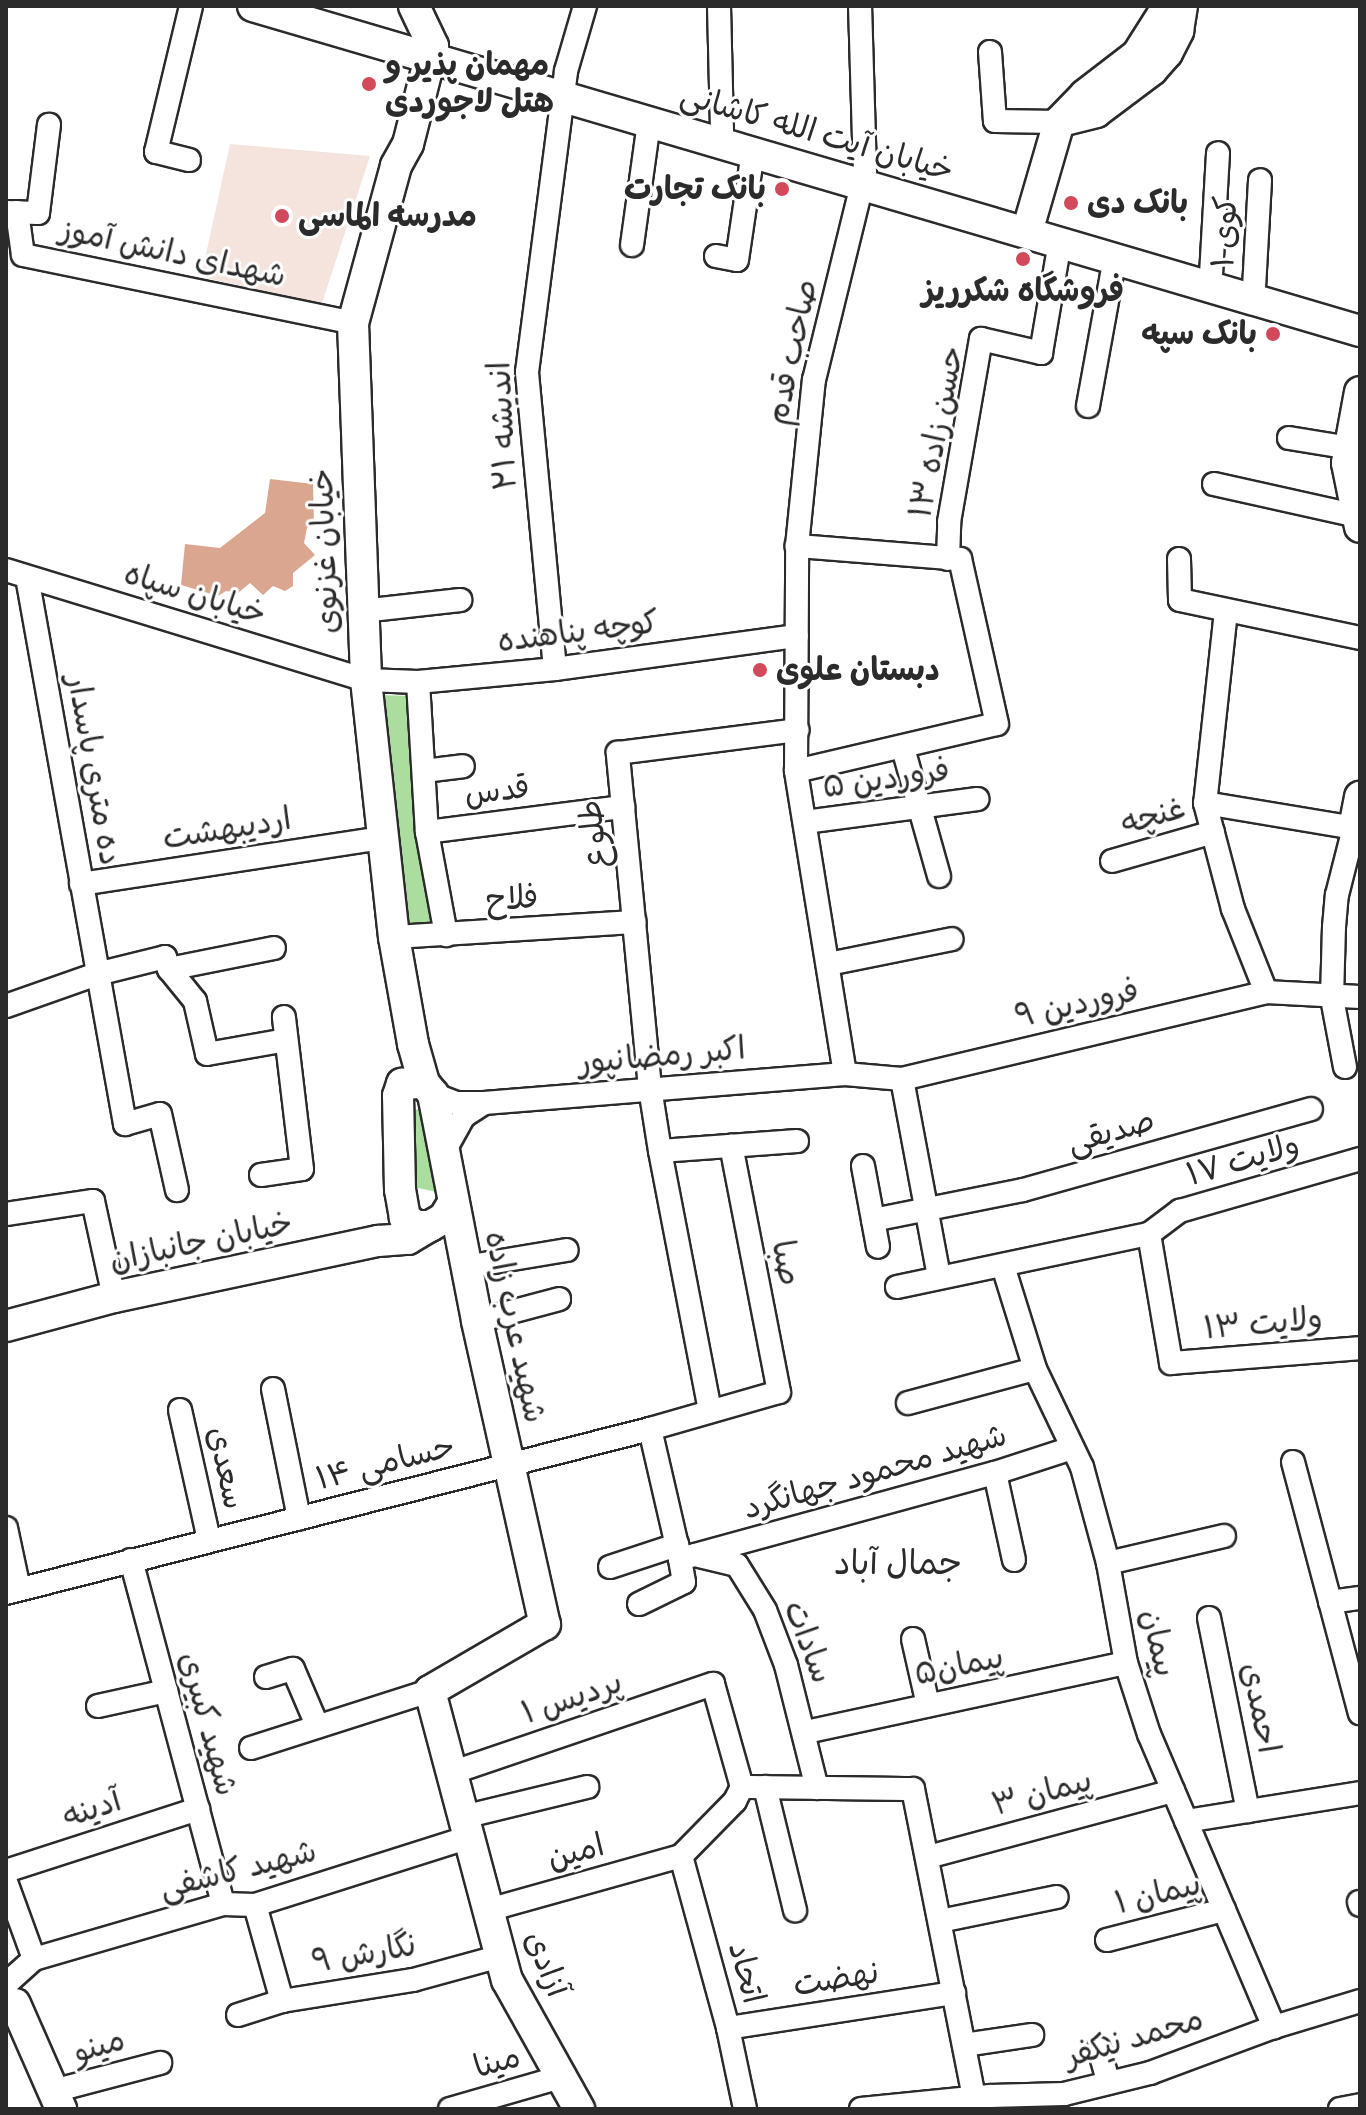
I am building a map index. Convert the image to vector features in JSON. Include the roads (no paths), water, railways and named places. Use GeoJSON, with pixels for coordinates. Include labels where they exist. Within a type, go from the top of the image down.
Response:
{"type":"FeatureCollection","features":[{"type":"Feature","properties":{"kind":"street"},"geometry":{"type":"LineString","coordinates":[[189,160],[156,152],[191,6]]}},
{"type":"Feature","properties":{"kind":"street","name":"خیابان آیت الله کاشانی"},"geometry":{"type":"LineString","coordinates":[[253,6],[722,131],[864,178],[1029,227],[1211,275],[1360,319]]}},
{"type":"Feature","properties":{"kind":"street","name":"خیابان آیت الله کاشانی"},"geometry":{"type":"LineString","coordinates":[[314,6],[421,49]]}},
{"type":"Feature","properties":{"kind":"street"},"geometry":{"type":"LineString","coordinates":[[414,6],[421,49]]}},
{"type":"Feature","properties":{"kind":"street","name":"اندیشه ۲۱"},"geometry":{"type":"LineString","coordinates":[[555,669],[527,372],[565,91],[585,6]]}},
{"type":"Feature","properties":{"kind":"street"},"geometry":{"type":"LineString","coordinates":[[719,6],[722,131]]}},
{"type":"Feature","properties":{"kind":"street","name":"صاحب قدم"},"geometry":{"type":"LineString","coordinates":[[845,1074],[796,771],[797,546],[814,380],[864,178],[860,6]]}},
{"type":"Feature","properties":{"kind":"street"},"geometry":{"type":"LineString","coordinates":[[1029,227],[1059,122],[1085,95],[1137,55],[1168,6]]}},
{"type":"Feature","properties":{"kind":"street"},"geometry":{"type":"LineString","coordinates":[[990,52],[995,121],[1059,122],[1096,112],[1152,70],[1167,53],[1178,31],[1182,6]]}},
{"type":"Feature","properties":{"kind":"street","name":"خیابان غزنوی"},"geometry":{"type":"LineString","coordinates":[[420,1087],[394,937],[366,680],[353,323],[396,166],[408,144],[421,49]]}},
{"type":"Feature","properties":{"kind":"street","name":"خیابان آیت الله کاشانی"},"geometry":{"type":"LineString","coordinates":[[565,91],[649,122],[753,152],[864,178]]}},
{"type":"Feature","properties":{"kind":"street"},"geometry":{"type":"LineString","coordinates":[[632,245],[649,122]]}},
{"type":"Feature","properties":{"kind":"street"},"geometry":{"type":"LineString","coordinates":[[12,212],[38,213],[49,125]]}},
{"type":"Feature","properties":{"kind":"street"},"geometry":{"type":"LineString","coordinates":[[726,258],[753,152]]}},
{"type":"Feature","properties":{"kind":"street"},"geometry":{"type":"LineString","coordinates":[[1211,275],[1218,153]]}},
{"type":"Feature","properties":{"kind":"street","name":"کوی ۱"},"geometry":{"type":"LineString","coordinates":[[1254,288],[1260,180]]}},
{"type":"Feature","properties":{"kind":"street","name":"شهدای دانش آموز"},"geometry":{"type":"LineString","coordinates":[[12,212],[23,255],[353,323]]}},
{"type":"Feature","properties":{"kind":"street","name":"خیابان آیت الله کاشانی"},"geometry":{"type":"LineString","coordinates":[[1029,227],[1060,242],[1360,331]]}},
{"type":"Feature","properties":{"kind":"street","name":"حسن زاده ۱۳"},"geometry":{"type":"LineString","coordinates":[[948,559],[949,522],[981,339],[1041,353],[1060,242]]}},
{"type":"Feature","properties":{"kind":"street"},"geometry":{"type":"LineString","coordinates":[[1088,406],[1115,258]]}},
{"type":"Feature","properties":{"kind":"street"},"geometry":{"type":"LineString","coordinates":[[1214,484],[1358,522],[1347,463],[1360,392]]}},
{"type":"Feature","properties":{"kind":"street"},"geometry":{"type":"LineString","coordinates":[[1289,438],[1350,448]]}},
{"type":"Feature","properties":{"kind":"street"},"geometry":{"type":"LineString","coordinates":[[796,771],[997,724],[960,559],[797,546]]}},
{"type":"Feature","properties":{"kind":"street"},"geometry":{"type":"LineString","coordinates":[[1179,559],[1180,600],[1360,638]]}},
{"type":"Feature","properties":{"kind":"street","name":"خیابان سپاه"},"geometry":{"type":"LineString","coordinates":[[17,574],[366,680]]}},
{"type":"Feature","properties":{"kind":"street","name":"ده متری پاسدار"},"geometry":{"type":"LineString","coordinates":[[17,574],[81,884],[125,1124],[160,1114],[177,1190]]}},
{"type":"Feature","properties":{"kind":"street"},"geometry":{"type":"LineString","coordinates":[[362,611],[460,600]]}},
{"type":"Feature","properties":{"kind":"street"},"geometry":{"type":"LineString","coordinates":[[1226,611],[1205,803],[1233,909],[1266,992]]}},
{"type":"Feature","properties":{"kind":"street","name":"کوچه پناهنده"},"geometry":{"type":"LineString","coordinates":[[366,680],[418,682],[555,669],[797,636]]}},
{"type":"Feature","properties":{"kind":"street"},"geometry":{"type":"LineString","coordinates":[[418,682],[427,832],[446,935]]}},
{"type":"Feature","properties":{"kind":"street","name":"طلوع"},"geometry":{"type":"LineString","coordinates":[[660,1151],[650,1088],[618,753],[798,730]]}},
{"type":"Feature","properties":{"kind":"street"},"geometry":{"type":"LineString","coordinates":[[903,748],[939,876]]}},
{"type":"Feature","properties":{"kind":"street"},"geometry":{"type":"LineString","coordinates":[[424,771],[463,766]]}},
{"type":"Feature","properties":{"kind":"street"},"geometry":{"type":"LineString","coordinates":[[1345,1067],[1332,998],[1337,895],[1357,828],[1360,797]]}},
{"type":"Feature","properties":{"kind":"street","name":"فروردین ۵"},"geometry":{"type":"LineString","coordinates":[[805,822],[977,799]]}},
{"type":"Feature","properties":{"kind":"street"},"geometry":{"type":"LineString","coordinates":[[1205,803],[1357,828]]}},
{"type":"Feature","properties":{"kind":"street","name":"قدس"},"geometry":{"type":"LineString","coordinates":[[427,832],[623,807]]}},
{"type":"Feature","properties":{"kind":"street","name":"غنچه"},"geometry":{"type":"LineString","coordinates":[[1112,861],[1213,832]]}},
{"type":"Feature","properties":{"kind":"street","name":"اردیبهشت"},"geometry":{"type":"LineString","coordinates":[[81,884],[382,838]]}},
{"type":"Feature","properties":{"kind":"street","name":"فلاح"},"geometry":{"type":"LineString","coordinates":[[394,937],[635,922]]}},
{"type":"Feature","properties":{"kind":"street"},"geometry":{"type":"LineString","coordinates":[[828,964],[952,939]]}},
{"type":"Feature","properties":{"kind":"street"},"geometry":{"type":"LineString","coordinates":[[169,969],[274,948]]}},
{"type":"Feature","properties":{"kind":"street"},"geometry":{"type":"LineString","coordinates":[[6,1006],[97,974],[165,957],[169,969],[195,1001],[207,1054],[285,1028],[302,1169],[261,1175]]}},
{"type":"Feature","properties":{"kind":"street","name":"فروردین ۹"},"geometry":{"type":"LineString","coordinates":[[902,1079],[1266,992],[1332,998],[1360,997]]}},
{"type":"Feature","properties":{"kind":"street"},"geometry":{"type":"LineString","coordinates":[[845,1074],[902,1079],[939,1276]]}},
{"type":"Feature","properties":{"kind":"street","name":"اکبر رمضانپور"},"geometry":{"type":"LineString","coordinates":[[420,1087],[456,1103],[484,1103],[845,1074]]}},
{"type":"Feature","properties":{"kind":"street"},"geometry":{"type":"LineString","coordinates":[[418,1222],[400,1190],[398,1096],[420,1087]]}},
{"type":"Feature","properties":{"kind":"street","name":"شهید عرب زاده"},"geometry":{"type":"LineString","coordinates":[[420,1087],[445,1150],[465,1267],[507,1466],[545,1624],[430,1691]]}},
{"type":"Feature","properties":{"kind":"street"},"geometry":{"type":"LineString","coordinates":[[445,1150],[464,1116],[484,1103]]}},
{"type":"Feature","properties":{"kind":"street","name":"صدیقی"},"geometry":{"type":"LineString","coordinates":[[927,1208],[1023,1190],[1311,1109]]}},
{"type":"Feature","properties":{"kind":"street"},"geometry":{"type":"LineString","coordinates":[[710,1411],[660,1151],[797,1141]]}},
{"type":"Feature","properties":{"kind":"street","name":"صبا"},"geometry":{"type":"LineString","coordinates":[[731,1146],[779,1392]]}},
{"type":"Feature","properties":{"kind":"street","name":"ولایت ۱۷"},"geometry":{"type":"LineString","coordinates":[[1149,1234],[1180,1211],[1360,1159]]}},
{"type":"Feature","properties":{"kind":"street"},"geometry":{"type":"LineString","coordinates":[[863,1166],[878,1247]]}},
{"type":"Feature","properties":{"kind":"street"},"geometry":{"type":"LineString","coordinates":[[6,1214],[93,1201],[114,1297]]}},
{"type":"Feature","properties":{"kind":"street","name":"خیابان جانبازان"},"geometry":{"type":"LineString","coordinates":[[6,1326],[114,1297],[378,1241],[418,1222],[444,1218],[453,1203]]}},
{"type":"Feature","properties":{"kind":"street"},"geometry":{"type":"LineString","coordinates":[[873,1220],[927,1208]]}},
{"type":"Feature","properties":{"kind":"street"},"geometry":{"type":"LineString","coordinates":[[897,1287],[1149,1234]]}},
{"type":"Feature","properties":{"kind":"street","name":"ولایت ۱۳"},"geometry":{"type":"LineString","coordinates":[[1149,1234],[1171,1363],[1360,1348]]}},
{"type":"Feature","properties":{"kind":"street"},"geometry":{"type":"LineString","coordinates":[[465,1267],[567,1250]]}},
{"type":"Feature","properties":{"kind":"street","name":"پیمان"},"geometry":{"type":"LineString","coordinates":[[1003,1266],[1035,1369],[1082,1467],[1108,1563],[1126,1663],[1149,1734],[1274,2027]]}},
{"type":"Feature","properties":{"kind":"street"},"geometry":{"type":"LineString","coordinates":[[477,1321],[559,1299]]}},
{"type":"Feature","properties":{"kind":"street"},"geometry":{"type":"LineString","coordinates":[[908,1403],[1035,1369]]}},
{"type":"Feature","properties":{"kind":"street"},"geometry":{"type":"LineString","coordinates":[[273,1389],[299,1518]]}},
{"type":"Feature","properties":{"kind":"street","name":"حسامی ۱۴"},"geometry":{"type":"LineString","coordinates":[[12,1591],[650,1429],[779,1392]]}},
{"type":"Feature","properties":{"kind":"street","name":"سعدی"},"geometry":{"type":"LineString","coordinates":[[180,1410],[209,1540]]}},
{"type":"Feature","properties":{"kind":"street"},"geometry":{"type":"LineString","coordinates":[[639,1604],[684,1582],[684,1553],[650,1429]]}},
{"type":"Feature","properties":{"kind":"street","name":"شهید محمود جهانگرد"},"geometry":{"type":"LineString","coordinates":[[610,1567],[684,1553],[995,1473],[1072,1448]]}},
{"type":"Feature","properties":{"kind":"street"},"geometry":{"type":"LineString","coordinates":[[1293,1462],[1360,1713]]}},
{"type":"Feature","properties":{"kind":"street"},"geometry":{"type":"LineString","coordinates":[[995,1473],[1014,1560]]}},
{"type":"Feature","properties":{"kind":"street"},"geometry":{"type":"LineString","coordinates":[[6,1528],[12,1591]]}},
{"type":"Feature","properties":{"kind":"street"},"geometry":{"type":"LineString","coordinates":[[1108,1563],[1224,1536]]}},
{"type":"Feature","properties":{"kind":"street","name":"سادات"},"geometry":{"type":"LineString","coordinates":[[684,1553],[737,1565],[765,1610],[806,1732],[817,1788]]}},
{"type":"Feature","properties":{"kind":"street","name":"شهید کبیری"},"geometry":{"type":"LineString","coordinates":[[131,1560],[223,1904]]}},
{"type":"Feature","properties":{"kind":"street"},"geometry":{"type":"LineString","coordinates":[[1330,1602],[1360,1598]]}},
{"type":"Feature","properties":{"kind":"street","name":"احمدی"},"geometry":{"type":"LineString","coordinates":[[1209,1618],[1248,1811]]}},
{"type":"Feature","properties":{"kind":"street"},"geometry":{"type":"LineString","coordinates":[[913,1639],[928,1705]]}},
{"type":"Feature","properties":{"kind":"street","name":"پیمان۵"},"geometry":{"type":"LineString","coordinates":[[806,1732],[1126,1663]]}},
{"type":"Feature","properties":{"kind":"street"},"geometry":{"type":"LineString","coordinates":[[266,1677],[293,1669],[317,1725]]}},
{"type":"Feature","properties":{"kind":"street","name":"پردیس ۱"},"geometry":{"type":"LineString","coordinates":[[451,1773],[713,1684],[742,1787]]}},
{"type":"Feature","properties":{"kind":"street"},"geometry":{"type":"LineString","coordinates":[[98,1706],[166,1691]]}},
{"type":"Feature","properties":{"kind":"street"},"geometry":{"type":"LineString","coordinates":[[251,1748],[430,1691]]}},
{"type":"Feature","properties":{"kind":"street","name":"آزادی"},"geometry":{"type":"LineString","coordinates":[[430,1691],[507,1980],[579,2109]]}},
{"type":"Feature","properties":{"kind":"street","name":"شهید کاشفی"},"geometry":{"type":"LineString","coordinates":[[16,1996],[223,1904],[255,1905],[466,1827],[587,1787]]}},
{"type":"Feature","properties":{"kind":"street"},"geometry":{"type":"LineString","coordinates":[[681,1856],[735,1801],[742,1787],[913,1789],[974,2097]]}},
{"type":"Feature","properties":{"kind":"street"},"geometry":{"type":"LineString","coordinates":[[765,1787],[795,1910]]}},
{"type":"Feature","properties":{"kind":"street","name":"پیمان ۳"},"geometry":{"type":"LineString","coordinates":[[928,1857],[1173,1791]]}},
{"type":"Feature","properties":{"kind":"street"},"geometry":{"type":"LineString","coordinates":[[1186,1821],[1360,1793]]}},
{"type":"Feature","properties":{"kind":"street","name":"آدینه"},"geometry":{"type":"LineString","coordinates":[[6,1871],[198,1809]]}},
{"type":"Feature","properties":{"kind":"street","name":"امین"},"geometry":{"type":"LineString","coordinates":[[488,1910],[681,1856]]}},
{"type":"Feature","properties":{"kind":"street","name":"اتحاد"},"geometry":{"type":"LineString","coordinates":[[681,1856],[728,2028],[745,2109]]}},
{"type":"Feature","properties":{"kind":"street"},"geometry":{"type":"LineString","coordinates":[[6,1882],[16,1996],[57,2100]]}},
{"type":"Feature","properties":{"kind":"street"},"geometry":{"type":"LineString","coordinates":[[940,1921],[1057,1897]]}},
{"type":"Feature","properties":{"kind":"street"},"geometry":{"type":"LineString","coordinates":[[255,1905],[282,2001]]}},
{"type":"Feature","properties":{"kind":"street","name":"پیمان ۱"},"geometry":{"type":"LineString","coordinates":[[1107,1940],[1224,1910]]}},
{"type":"Feature","properties":{"kind":"street","name":"نگارش ۹"},"geometry":{"type":"LineString","coordinates":[[238,2015],[282,2001],[413,1980],[501,1956]]}},
{"type":"Feature","properties":{"kind":"street","name":"نهضت"},"geometry":{"type":"LineString","coordinates":[[728,2028],[954,1993]]}},
{"type":"Feature","properties":{"kind":"street","name":"محمد نیکفر"},"geometry":{"type":"LineString","coordinates":[[861,2109],[974,2097],[1010,2102],[1064,2094],[1150,2073],[1274,2027],[1360,2001]]}},
{"type":"Feature","properties":{"kind":"street"},"geometry":{"type":"LineString","coordinates":[[964,2045],[1032,2035]]}},
{"type":"Feature","properties":{"kind":"street"},"geometry":{"type":"LineString","coordinates":[[1099,2049],[1109,2083]]}},
{"type":"Feature","properties":{"kind":"street","name":"مینو"},"geometry":{"type":"LineString","coordinates":[[57,2100],[160,2063]]}},
{"type":"Feature","properties":{"kind":"street","name":"مینا"},"geometry":{"type":"LineString","coordinates":[[450,2109],[561,2077]]}},
{"type":"Feature","properties":{"kind":"street"},"geometry":{"type":"LineString","coordinates":[[1340,2109],[1360,2105]]}},
{"type":"Feature","properties":{"kind":"place","name":"مهمان پذیر و هتل لاجوردی"},"geometry":{"type":"Point","coordinates":[369,84]}},
{"type":"Feature","properties":{"kind":"place","name":"بانک تجارت"},"geometry":{"type":"Point","coordinates":[782,189]}},
{"type":"Feature","properties":{"kind":"place","name":"بانک دی"},"geometry":{"type":"Point","coordinates":[1071,203]}},
{"type":"Feature","properties":{"kind":"place","name":"مدرسه الماسی"},"geometry":{"type":"Point","coordinates":[282,216]}},
{"type":"Feature","properties":{"kind":"place","name":"فروشگاه شکرریز"},"geometry":{"type":"Point","coordinates":[1023,259]}},
{"type":"Feature","properties":{"kind":"place","name":"بانک سپه"},"geometry":{"type":"Point","coordinates":[1273,334]}},
{"type":"Feature","properties":{"kind":"place","name":"دبستان علوی"},"geometry":{"type":"Point","coordinates":[760,670]}},
{"type":"Feature","properties":{"kind":"district","name":"جمال آباد"},"geometry":{"type":"Point","coordinates":[898,1563]}}]}
